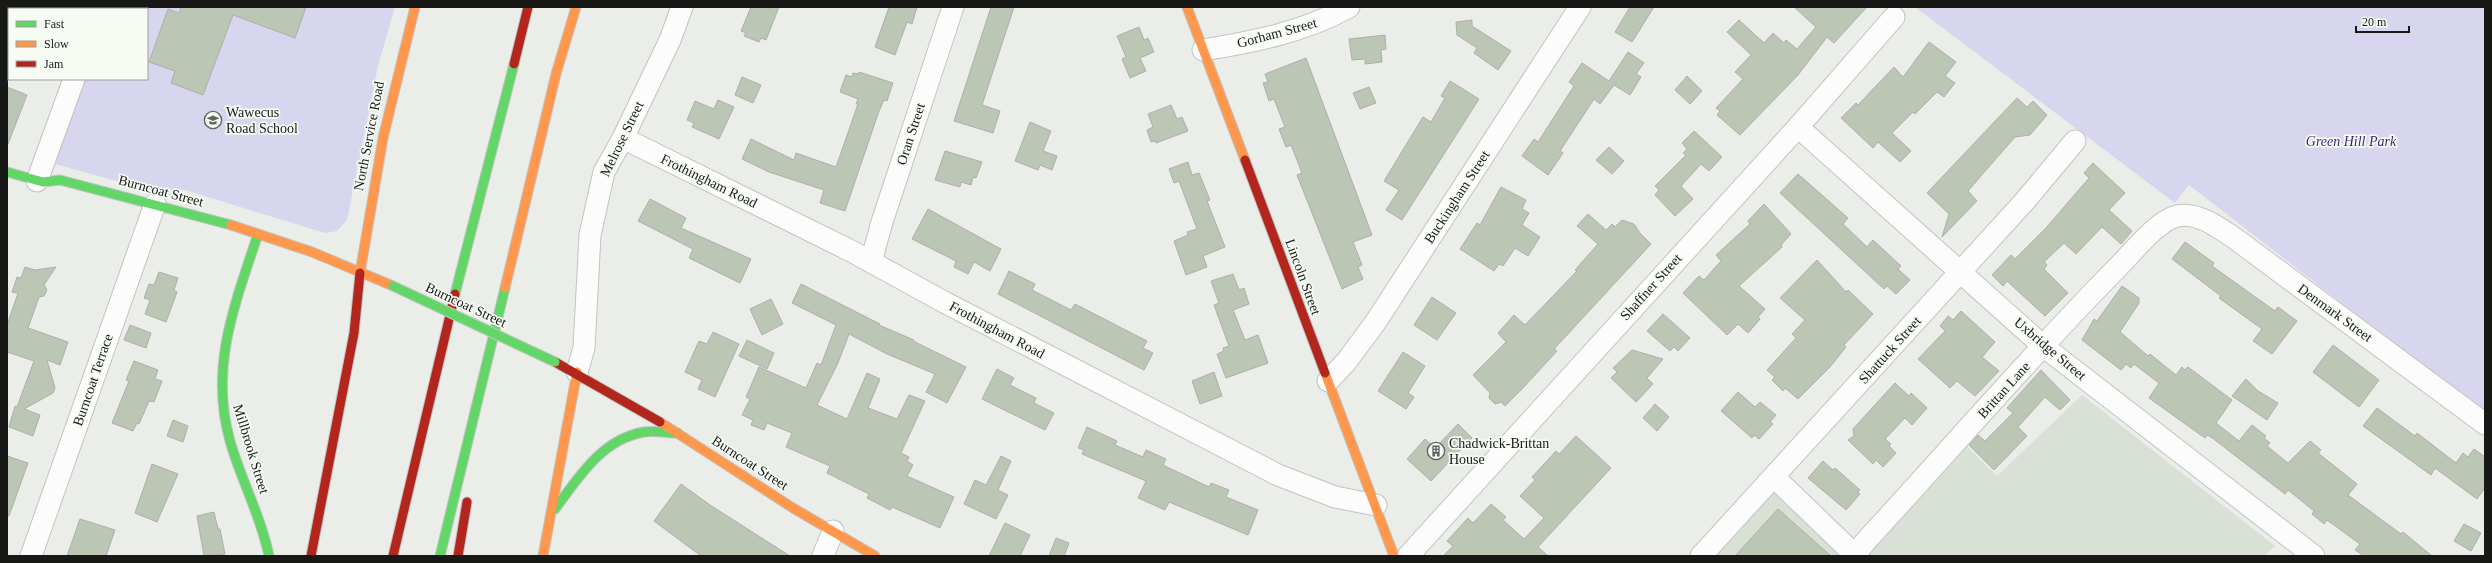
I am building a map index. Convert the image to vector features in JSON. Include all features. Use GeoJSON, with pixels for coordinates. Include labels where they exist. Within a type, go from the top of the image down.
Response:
{"type":"FeatureCollection","features":[{"type":"Feature","properties":{"kind":"main road","name":"North Service Road"},"geometry":{"type":"LineString","coordinates":[[311,556],[354,333],[360,272],[377,162],[399,59],[415,7]]}},
{"type":"Feature","properties":{"kind":"main road"},"geometry":{"type":"LineString","coordinates":[[393,556],[418,449],[528,7]]}},
{"type":"Feature","properties":{"kind":"main road"},"geometry":{"type":"LineString","coordinates":[[440,556],[556,74],[576,7]]}},
{"type":"Feature","properties":{"kind":"main road","name":"Lincoln Street"},"geometry":{"type":"LineString","coordinates":[[1188,7],[1394,556]]}},
{"type":"Feature","properties":{"kind":"main road","name":"Burncoat Street"},"geometry":{"type":"LineString","coordinates":[[7,172],[43,182],[60,180],[154,204],[258,234],[360,272],[393,286],[577,372],[678,433],[793,508],[875,556]]}},
{"type":"Feature","properties":{"kind":"main road","name":"Millbrook Street"},"geometry":{"type":"LineString","coordinates":[[258,234],[234,311],[221,385],[227,426],[265,536],[269,556]]}},
{"type":"Feature","properties":{"kind":"main road"},"geometry":{"type":"LineString","coordinates":[[477,445],[488,357]]}},
{"type":"Feature","properties":{"kind":"main road"},"geometry":{"type":"LineString","coordinates":[[543,556],[553,512],[577,372]]}},
{"type":"Feature","properties":{"kind":"main road"},"geometry":{"type":"LineString","coordinates":[[553,512],[584,470],[616,442],[644,432],[678,433]]}},
{"type":"Feature","properties":{"kind":"main road"},"geometry":{"type":"LineString","coordinates":[[388,535],[418,449]]}},
{"type":"Feature","properties":{"kind":"main road"},"geometry":{"type":"LineString","coordinates":[[458,556],[469,494]]}},
{"type":"Feature","properties":{"kind":"street","name":"Melrose Street"},"geometry":{"type":"LineString","coordinates":[[577,372],[584,348],[590,235],[604,172],[623,138],[670,40],[682,7]]}},
{"type":"Feature","properties":{"kind":"street","name":"Oran Street"},"geometry":{"type":"LineString","coordinates":[[872,262],[882,222],[953,7]]}},
{"type":"Feature","properties":{"kind":"street","name":"Gorham Street"},"geometry":{"type":"LineString","coordinates":[[1203,50],[1285,33],[1317,24],[1349,7]]}},
{"type":"Feature","properties":{"kind":"street","name":"Buckingham Street"},"geometry":{"type":"LineString","coordinates":[[1328,381],[1346,362],[1375,323],[1580,7]]}},
{"type":"Feature","properties":{"kind":"street","name":"Shaffner Street"},"geometry":{"type":"LineString","coordinates":[[1408,556],[1798,127],[1894,17]]}},
{"type":"Feature","properties":{"kind":"street"},"geometry":{"type":"LineString","coordinates":[[37,181],[74,80]]}},
{"type":"Feature","properties":{"kind":"street","name":"Uxbridge Street"},"geometry":{"type":"LineString","coordinates":[[1798,127],[2043,346],[2314,556]]}},
{"type":"Feature","properties":{"kind":"street","name":"Frothingham Road"},"geometry":{"type":"LineString","coordinates":[[623,138],[872,262],[1062,364],[1278,475],[1335,497],[1376,505]]}},
{"type":"Feature","properties":{"kind":"street","name":"Shattuck Street"},"geometry":{"type":"LineString","coordinates":[[1701,556],[2024,202],[2075,141]]}},
{"type":"Feature","properties":{"kind":"street","name":"Burncoat Terrace"},"geometry":{"type":"LineString","coordinates":[[32,556],[154,204]]}},
{"type":"Feature","properties":{"kind":"street","name":"Brittan Lane"},"geometry":{"type":"LineString","coordinates":[[1855,556],[1865,542],[2043,346],[2146,239],[2170,219],[2179,216]]}},
{"type":"Feature","properties":{"kind":"street","name":"Denmark Street"},"geometry":{"type":"LineString","coordinates":[[2179,216],[2193,217],[2209,222],[2237,240],[2485,424]]}},
{"type":"Feature","properties":{"kind":"street"},"geometry":{"type":"LineString","coordinates":[[1774,477],[1855,556]]}},
{"type":"Feature","properties":{"kind":"street"},"geometry":{"type":"LineString","coordinates":[[823,556],[833,531]]}},
{"type":"Feature","properties":{"kind":"shaded area"},"geometry":{"type":"Polygon","coordinates":[[[2082,395],[2275,546],[2264,556],[1701,556],[1774,477],[1855,555],[1960,439],[1997,476],[2082,395]]]}},
{"type":"Feature","properties":{"kind":"green space","name":"Wawecus Road School"},"geometry":{"type":"Polygon","coordinates":[[[395,7],[378,66],[347,220],[337,231],[325,233],[185,190],[135,186],[44,161],[74,80],[148,80],[148,8],[100,8],[395,7]]]}},
{"type":"Feature","properties":{"kind":"green space","name":"Green Hill Park"},"geometry":{"type":"Polygon","coordinates":[[[1915,7],[2485,7],[2485,414],[2189,185],[2175,203],[1915,7]]]}},
{"type":"Feature","properties":{"kind":"building"},"geometry":{"type":"Polygon","coordinates":[[[181,7],[306,7],[295,38],[233,15],[203,95],[171,83],[175,71],[149,62],[168,9],[179,13],[181,7]]]}},
{"type":"Feature","properties":{"kind":"building"},"geometry":{"type":"Polygon","coordinates":[[[751,7],[779,7],[766,40],[761,38],[759,42],[744,36],[746,33],[741,31],[751,7]]]}},
{"type":"Feature","properties":{"kind":"building"},"geometry":{"type":"Polygon","coordinates":[[[889,7],[917,7],[912,24],[907,22],[895,55],[875,47],[889,7]]]}},
{"type":"Feature","properties":{"kind":"building"},"geometry":{"type":"Polygon","coordinates":[[[991,7],[1014,7],[982,105],[1000,111],[993,133],[954,121],[991,7]]]}},
{"type":"Feature","properties":{"kind":"building"},"geometry":{"type":"Polygon","coordinates":[[[1630,7],[1654,7],[1632,42],[1615,32],[1630,7]]]}},
{"type":"Feature","properties":{"kind":"building"},"geometry":{"type":"Polygon","coordinates":[[[1794,7],[1867,7],[1834,43],[1827,37],[1798,75],[1740,135],[1717,115],[1720,111],[1716,108],[1743,79],[1735,72],[1751,55],[1727,32],[1739,20],[1764,43],[1773,33],[1784,43],[1786,40],[1797,49],[1816,27],[1794,7]]]}},
{"type":"Feature","properties":{"kind":"building"},"geometry":{"type":"Polygon","coordinates":[[[1472,20],[1472,26],[1511,51],[1498,70],[1474,53],[1477,48],[1457,35],[1456,22],[1472,20]]]}},
{"type":"Feature","properties":{"kind":"building"},"geometry":{"type":"Polygon","coordinates":[[[1139,27],[1144,40],[1148,38],[1154,52],[1140,58],[1146,71],[1130,78],[1122,59],[1126,57],[1117,36],[1139,27]]]}},
{"type":"Feature","properties":{"kind":"building"},"geometry":{"type":"Polygon","coordinates":[[[1385,35],[1386,49],[1381,50],[1382,62],[1365,64],[1365,59],[1352,60],[1349,39],[1385,35]]]}},
{"type":"Feature","properties":{"kind":"building"},"geometry":{"type":"Polygon","coordinates":[[[1929,42],[1956,62],[1945,76],[1955,83],[1944,97],[1937,92],[1915,114],[1913,112],[1892,133],[1911,151],[1900,162],[1878,142],[1873,148],[1841,118],[1856,103],[1858,105],[1894,67],[1903,77],[1929,42]]]}},
{"type":"Feature","properties":{"kind":"building"},"geometry":{"type":"Polygon","coordinates":[[[1628,52],[1644,63],[1636,74],[1641,77],[1630,95],[1614,85],[1600,104],[1594,99],[1560,151],[1563,153],[1548,175],[1522,156],[1534,139],[1538,142],[1574,86],[1569,82],[1582,63],[1609,81],[1628,52]]]}},
{"type":"Feature","properties":{"kind":"building"},"geometry":{"type":"Polygon","coordinates":[[[1306,58],[1372,235],[1353,242],[1362,265],[1358,267],[1363,279],[1342,289],[1297,175],[1302,173],[1291,145],[1286,147],[1279,129],[1285,127],[1274,99],[1269,101],[1263,83],[1268,82],[1265,74],[1306,58]]]}},
{"type":"Feature","properties":{"kind":"building"},"geometry":{"type":"Polygon","coordinates":[[[859,72],[893,83],[887,101],[884,100],[879,111],[845,211],[820,203],[824,190],[769,172],[742,159],[751,139],[794,160],[796,153],[836,167],[858,104],[856,104],[858,99],[840,92],[846,75],[852,77],[853,73],[859,74],[859,72]]]}},
{"type":"Feature","properties":{"kind":"building"},"geometry":{"type":"Polygon","coordinates":[[[1687,76],[1702,91],[1690,104],[1675,90],[1687,76]]]}},
{"type":"Feature","properties":{"kind":"building"},"geometry":{"type":"Polygon","coordinates":[[[742,77],[761,85],[753,103],[735,95],[742,77]]]}},
{"type":"Feature","properties":{"kind":"building"},"geometry":{"type":"Polygon","coordinates":[[[1450,81],[1479,99],[1402,220],[1386,210],[1399,190],[1384,181],[1423,117],[1431,122],[1445,98],[1441,96],[1450,81]]]}},
{"type":"Feature","properties":{"kind":"building"},"geometry":{"type":"Polygon","coordinates":[[[7,87],[27,95],[8,144],[7,144],[7,87]]]}},
{"type":"Feature","properties":{"kind":"building"},"geometry":{"type":"Polygon","coordinates":[[[1369,87],[1376,103],[1360,109],[1353,93],[1369,87]]]}},
{"type":"Feature","properties":{"kind":"building"},"geometry":{"type":"Polygon","coordinates":[[[2017,98],[2027,107],[2033,101],[2047,115],[2030,135],[2015,137],[1986,170],[1968,191],[1977,201],[1942,237],[1949,214],[1927,193],[2017,98]]]}},
{"type":"Feature","properties":{"kind":"building"},"geometry":{"type":"Polygon","coordinates":[[[718,100],[734,107],[719,139],[692,127],[694,123],[687,120],[695,101],[714,109],[718,100]]]}},
{"type":"Feature","properties":{"kind":"building"},"geometry":{"type":"Polygon","coordinates":[[[1171,105],[1177,119],[1182,117],[1188,131],[1156,143],[1155,141],[1151,142],[1147,130],[1153,127],[1148,114],[1171,105]]]}},
{"type":"Feature","properties":{"kind":"building"},"geometry":{"type":"Polygon","coordinates":[[[1030,122],[1051,131],[1043,151],[1057,156],[1052,170],[1040,165],[1038,170],[1015,161],[1030,122]]]}},
{"type":"Feature","properties":{"kind":"building"},"geometry":{"type":"Polygon","coordinates":[[[1694,131],[1722,157],[1709,171],[1701,164],[1681,186],[1693,199],[1675,216],[1655,195],[1659,190],[1655,186],[1686,155],[1683,153],[1687,149],[1682,143],[1694,131]]]}},
{"type":"Feature","properties":{"kind":"building"},"geometry":{"type":"Polygon","coordinates":[[[1609,147],[1624,161],[1612,174],[1596,160],[1609,147]]]}},
{"type":"Feature","properties":{"kind":"building"},"geometry":{"type":"Polygon","coordinates":[[[945,151],[982,162],[976,178],[973,177],[971,185],[961,182],[960,187],[935,180],[945,151]]]}},
{"type":"Feature","properties":{"kind":"building"},"geometry":{"type":"Polygon","coordinates":[[[1188,162],[1192,175],[1199,173],[1210,200],[1207,201],[1225,247],[1203,256],[1207,267],[1186,275],[1174,241],[1188,235],[1187,232],[1197,229],[1179,181],[1174,183],[1169,169],[1188,162]]]}},
{"type":"Feature","properties":{"kind":"building"},"geometry":{"type":"Polygon","coordinates":[[[2093,163],[2125,193],[2109,210],[2132,231],[2121,244],[2102,227],[2076,254],[2064,243],[2044,262],[2047,265],[2044,269],[2068,293],[2045,316],[2007,281],[2003,286],[1992,275],[2011,255],[2015,259],[2046,228],[2089,178],[2084,173],[2093,163]]]}},
{"type":"Feature","properties":{"kind":"building"},"geometry":{"type":"Polygon","coordinates":[[[1798,174],[1848,218],[1843,224],[1867,247],[1873,240],[1901,266],[1898,269],[1910,280],[1896,294],[1887,286],[1884,289],[1780,193],[1798,174]]]}},
{"type":"Feature","properties":{"kind":"building"},"geometry":{"type":"Polygon","coordinates":[[[1501,187],[1526,200],[1522,209],[1529,213],[1522,225],[1540,237],[1528,256],[1515,248],[1503,266],[1499,264],[1494,271],[1460,249],[1477,223],[1480,225],[1501,187]]]}},
{"type":"Feature","properties":{"kind":"building"},"geometry":{"type":"Polygon","coordinates":[[[650,199],[686,218],[681,228],[751,259],[740,283],[689,258],[693,249],[638,221],[650,199]]]}},
{"type":"Feature","properties":{"kind":"building"},"geometry":{"type":"Polygon","coordinates":[[[1764,204],[1791,234],[1781,245],[1782,247],[1739,286],[1765,309],[1758,317],[1760,319],[1748,333],[1738,324],[1727,335],[1683,293],[1699,276],[1704,280],[1721,261],[1716,255],[1750,224],[1748,221],[1764,204]]]}},
{"type":"Feature","properties":{"kind":"building"},"geometry":{"type":"Polygon","coordinates":[[[928,209],[1001,249],[990,271],[974,262],[968,274],[954,267],[956,261],[912,239],[928,209]]]}},
{"type":"Feature","properties":{"kind":"building"},"geometry":{"type":"Polygon","coordinates":[[[1588,214],[1606,230],[1612,224],[1615,227],[1622,220],[1634,224],[1640,233],[1651,244],[1554,349],[1557,351],[1522,389],[1505,406],[1501,402],[1495,404],[1489,398],[1490,393],[1473,375],[1506,342],[1498,333],[1514,315],[1525,325],[1577,271],[1575,270],[1598,244],[1577,226],[1588,214]]]}},
{"type":"Feature","properties":{"kind":"building"},"geometry":{"type":"Polygon","coordinates":[[[2185,242],[2214,263],[2212,266],[2275,311],[2278,307],[2297,321],[2272,354],[2253,341],[2262,329],[2219,298],[2221,296],[2172,259],[2185,242]]]}},
{"type":"Feature","properties":{"kind":"building"},"geometry":{"type":"Polygon","coordinates":[[[1817,260],[1846,292],[1848,290],[1873,314],[1844,345],[1846,347],[1830,367],[1798,399],[1785,388],[1783,391],[1772,380],[1775,377],[1767,370],[1796,338],[1792,334],[1805,320],[1780,298],[1817,260]]]}},
{"type":"Feature","properties":{"kind":"building"},"geometry":{"type":"Polygon","coordinates":[[[25,267],[35,270],[56,267],[44,285],[47,290],[44,296],[39,297],[28,328],[68,342],[60,365],[47,360],[55,388],[53,393],[24,409],[40,415],[33,436],[9,427],[15,406],[17,407],[34,361],[7,352],[7,325],[18,293],[12,292],[17,277],[21,278],[25,267]]]}},
{"type":"Feature","properties":{"kind":"building"},"geometry":{"type":"Polygon","coordinates":[[[1009,271],[1035,284],[1032,290],[1071,310],[1075,304],[1147,341],[1143,348],[1153,353],[1144,370],[998,294],[1009,271]]]}},
{"type":"Feature","properties":{"kind":"building"},"geometry":{"type":"Polygon","coordinates":[[[159,272],[178,278],[174,290],[177,292],[166,322],[145,314],[150,300],[144,298],[149,284],[154,285],[159,272]]]}},
{"type":"Feature","properties":{"kind":"building"},"geometry":{"type":"Polygon","coordinates":[[[1233,274],[1239,290],[1244,288],[1249,304],[1233,310],[1245,340],[1258,335],[1268,363],[1226,378],[1217,354],[1224,351],[1223,348],[1229,346],[1214,305],[1219,303],[1211,281],[1233,274]]]}},
{"type":"Feature","properties":{"kind":"building"},"geometry":{"type":"Polygon","coordinates":[[[801,284],[880,324],[879,325],[914,340],[913,341],[966,367],[947,403],[926,392],[935,374],[887,354],[849,334],[838,363],[817,405],[847,419],[867,373],[880,379],[868,408],[897,419],[909,395],[925,401],[901,453],[909,457],[907,461],[913,465],[907,476],[954,497],[940,528],[892,507],[890,510],[867,498],[869,494],[827,473],[830,466],[786,447],[792,433],[767,423],[764,430],[751,425],[753,420],[742,415],[750,399],[746,397],[759,367],[806,388],[817,363],[821,365],[836,325],[792,303],[801,284]]]}},
{"type":"Feature","properties":{"kind":"building"},"geometry":{"type":"Polygon","coordinates":[[[2122,286],[2139,298],[2139,303],[2120,332],[2148,356],[2150,354],[2176,375],[2182,367],[2185,370],[2188,367],[2232,400],[2216,423],[2239,441],[2252,425],[2266,436],[2264,438],[2270,443],[2267,446],[2288,463],[2310,441],[2321,450],[2318,453],[2357,484],[2348,495],[2401,534],[2403,532],[2432,556],[2364,556],[2355,550],[2360,544],[2327,520],[2324,524],[2312,514],[2314,511],[2288,490],[2285,494],[2211,437],[2207,435],[2205,438],[2149,398],[2159,383],[2134,364],[2131,368],[2126,364],[2121,370],[2082,340],[2094,319],[2097,321],[2122,286]]]}},
{"type":"Feature","properties":{"kind":"building"},"geometry":{"type":"Polygon","coordinates":[[[1432,297],[1456,313],[1437,340],[1414,325],[1432,297]]]}},
{"type":"Feature","properties":{"kind":"building"},"geometry":{"type":"Polygon","coordinates":[[[771,299],[783,324],[762,335],[750,309],[771,299]]]}},
{"type":"Feature","properties":{"kind":"building"},"geometry":{"type":"Polygon","coordinates":[[[1961,311],[1995,342],[1982,357],[1999,371],[1975,396],[1957,381],[1950,388],[1918,359],[1945,331],[1940,326],[1948,316],[1953,320],[1961,311]]]}},
{"type":"Feature","properties":{"kind":"building"},"geometry":{"type":"Polygon","coordinates":[[[1663,314],[1690,338],[1678,351],[1674,347],[1670,351],[1647,331],[1663,314]]]}},
{"type":"Feature","properties":{"kind":"building"},"geometry":{"type":"Polygon","coordinates":[[[130,325],[151,333],[146,348],[124,340],[130,325]]]}},
{"type":"Feature","properties":{"kind":"building"},"geometry":{"type":"Polygon","coordinates":[[[713,332],[739,344],[715,397],[698,389],[702,380],[685,372],[699,341],[707,344],[713,332]]]}},
{"type":"Feature","properties":{"kind":"building"},"geometry":{"type":"Polygon","coordinates":[[[747,340],[774,353],[767,369],[739,356],[747,340]]]}},
{"type":"Feature","properties":{"kind":"building"},"geometry":{"type":"Polygon","coordinates":[[[2333,345],[2379,380],[2359,407],[2313,372],[2333,345]]]}},
{"type":"Feature","properties":{"kind":"building"},"geometry":{"type":"Polygon","coordinates":[[[1632,350],[1663,359],[1647,378],[1653,384],[1636,402],[1611,378],[1617,372],[1613,368],[1632,350]]]}},
{"type":"Feature","properties":{"kind":"building"},"geometry":{"type":"Polygon","coordinates":[[[1403,352],[1425,366],[1408,393],[1414,397],[1406,409],[1378,391],[1403,352]]]}},
{"type":"Feature","properties":{"kind":"building"},"geometry":{"type":"Polygon","coordinates":[[[134,361],[158,370],[155,379],[162,381],[154,402],[149,401],[139,424],[137,423],[133,431],[112,423],[129,381],[126,380],[134,361]]]}},
{"type":"Feature","properties":{"kind":"building"},"geometry":{"type":"Polygon","coordinates":[[[997,369],[1014,378],[1010,385],[1036,398],[1034,403],[1054,413],[1045,430],[982,399],[997,369]]]}},
{"type":"Feature","properties":{"kind":"building"},"geometry":{"type":"Polygon","coordinates":[[[2041,370],[2070,400],[2060,410],[2045,397],[2018,427],[2027,436],[1994,470],[1969,445],[1978,435],[1985,441],[2013,413],[2007,408],[2041,370]]]}},
{"type":"Feature","properties":{"kind":"building"},"geometry":{"type":"Polygon","coordinates":[[[1214,372],[1222,396],[1200,404],[1192,381],[1214,372]]]}},
{"type":"Feature","properties":{"kind":"building"},"geometry":{"type":"Polygon","coordinates":[[[2246,379],[2258,391],[2278,403],[2267,420],[2232,396],[2246,379]]]}},
{"type":"Feature","properties":{"kind":"building"},"geometry":{"type":"Polygon","coordinates":[[[1895,383],[1909,396],[1911,393],[1927,408],[1912,425],[1905,418],[1885,439],[1891,444],[1889,446],[1896,453],[1883,467],[1876,460],[1873,464],[1848,440],[1854,436],[1853,429],[1895,383]]]}},
{"type":"Feature","properties":{"kind":"building"},"geometry":{"type":"Polygon","coordinates":[[[1738,392],[1755,407],[1760,402],[1776,415],[1770,422],[1773,424],[1759,439],[1754,435],[1752,438],[1721,411],[1738,392]]]}},
{"type":"Feature","properties":{"kind":"building"},"geometry":{"type":"Polygon","coordinates":[[[1655,404],[1669,417],[1657,431],[1643,418],[1655,404]]]}},
{"type":"Feature","properties":{"kind":"building"},"geometry":{"type":"Polygon","coordinates":[[[2377,408],[2415,436],[2417,433],[2456,463],[2463,453],[2468,457],[2474,449],[2485,457],[2485,488],[2477,499],[2435,468],[2431,475],[2363,426],[2377,408]]]}},
{"type":"Feature","properties":{"kind":"building"},"geometry":{"type":"Polygon","coordinates":[[[173,420],[188,426],[183,442],[167,436],[173,420]]]}},
{"type":"Feature","properties":{"kind":"building","name":"Chadwick-Brittan House"},"geometry":{"type":"Polygon","coordinates":[[[1458,424],[1472,438],[1431,481],[1407,459],[1425,439],[1435,448],[1458,424]]]}},
{"type":"Feature","properties":{"kind":"building"},"geometry":{"type":"Polygon","coordinates":[[[1087,427],[1117,441],[1115,445],[1143,457],[1146,450],[1166,459],[1163,465],[1209,487],[1211,483],[1229,490],[1226,497],[1258,510],[1248,535],[1169,502],[1165,510],[1138,498],[1146,481],[1082,454],[1084,450],[1078,448],[1087,427]]]}},
{"type":"Feature","properties":{"kind":"building"},"geometry":{"type":"Polygon","coordinates":[[[1576,436],[1611,468],[1538,547],[1548,556],[1443,556],[1453,546],[1447,541],[1468,518],[1473,523],[1491,504],[1506,517],[1503,520],[1524,539],[1544,518],[1520,496],[1535,480],[1532,477],[1556,451],[1559,454],[1576,436]]]}},
{"type":"Feature","properties":{"kind":"building"},"geometry":{"type":"Polygon","coordinates":[[[7,456],[28,463],[9,516],[7,516],[7,456]]]}},
{"type":"Feature","properties":{"kind":"building"},"geometry":{"type":"Polygon","coordinates":[[[1001,456],[1011,461],[998,490],[1008,495],[996,519],[964,504],[975,480],[986,485],[1001,456]]]}},
{"type":"Feature","properties":{"kind":"building"},"geometry":{"type":"Polygon","coordinates":[[[1823,461],[1833,470],[1835,468],[1860,490],[1857,492],[1860,494],[1846,510],[1808,478],[1823,461]]]}},
{"type":"Feature","properties":{"kind":"building"},"geometry":{"type":"Polygon","coordinates":[[[152,464],[178,474],[157,522],[135,513],[152,464]]]}},
{"type":"Feature","properties":{"kind":"building"},"geometry":{"type":"Polygon","coordinates":[[[681,484],[710,505],[790,556],[701,556],[654,521],[681,484]]]}},
{"type":"Feature","properties":{"kind":"building"},"geometry":{"type":"Polygon","coordinates":[[[1778,509],[1831,556],[1735,556],[1778,509]]]}},
{"type":"Feature","properties":{"kind":"building"},"geometry":{"type":"Polygon","coordinates":[[[214,512],[218,529],[220,529],[225,554],[204,556],[197,516],[214,512]]]}},
{"type":"Feature","properties":{"kind":"building"},"geometry":{"type":"Polygon","coordinates":[[[80,519],[115,530],[106,556],[67,556],[80,519]]]}},
{"type":"Feature","properties":{"kind":"building"},"geometry":{"type":"Polygon","coordinates":[[[1005,523],[1030,535],[1020,556],[989,556],[1005,523]]]}},
{"type":"Feature","properties":{"kind":"building"},"geometry":{"type":"Polygon","coordinates":[[[2464,524],[2481,533],[2471,551],[2454,541],[2464,524]]]}},
{"type":"Feature","properties":{"kind":"building"},"geometry":{"type":"Polygon","coordinates":[[[1056,538],[1069,543],[1064,556],[1049,556],[1056,538]]]}},
{"type":"Feature","properties":{"kind":"traffic: fast"},"geometry":{"type":"LineString","coordinates":[[455,294],[514,64]]}},
{"type":"Feature","properties":{"kind":"traffic: fast"},"geometry":{"type":"LineString","coordinates":[[7,172],[43,182],[60,180],[231,225]]}},
{"type":"Feature","properties":{"kind":"traffic: fast"},"geometry":{"type":"LineString","coordinates":[[258,234],[233,311],[224,361],[222,387],[224,414],[230,441],[256,512],[269,556]]}},
{"type":"Feature","properties":{"kind":"traffic: fast"},"geometry":{"type":"LineString","coordinates":[[393,286],[555,362]]}},
{"type":"Feature","properties":{"kind":"traffic: fast"},"geometry":{"type":"LineString","coordinates":[[440,556],[505,288]]}},
{"type":"Feature","properties":{"kind":"traffic: fast"},"geometry":{"type":"LineString","coordinates":[[555,509],[573,484],[593,461],[616,442],[629,436],[648,431],[678,433]]}},
{"type":"Feature","properties":{"kind":"traffic: slow"},"geometry":{"type":"LineString","coordinates":[[360,273],[383,138],[415,7]]}},
{"type":"Feature","properties":{"kind":"traffic: slow"},"geometry":{"type":"LineString","coordinates":[[505,288],[556,74],[576,7]]}},
{"type":"Feature","properties":{"kind":"traffic: slow"},"geometry":{"type":"LineString","coordinates":[[1187,7],[1245,160]]}},
{"type":"Feature","properties":{"kind":"traffic: slow"},"geometry":{"type":"LineString","coordinates":[[231,225],[312,252],[393,286]]}},
{"type":"Feature","properties":{"kind":"traffic: slow"},"geometry":{"type":"LineString","coordinates":[[543,556],[577,372]]}},
{"type":"Feature","properties":{"kind":"traffic: slow"},"geometry":{"type":"LineString","coordinates":[[1325,373],[1394,556]]}},
{"type":"Feature","properties":{"kind":"traffic: slow"},"geometry":{"type":"LineString","coordinates":[[660,422],[793,508],[875,556]]}},
{"type":"Feature","properties":{"kind":"traffic: jam"},"geometry":{"type":"LineString","coordinates":[[514,64],[528,7]]}},
{"type":"Feature","properties":{"kind":"traffic: jam"},"geometry":{"type":"LineString","coordinates":[[1245,160],[1325,373]]}},
{"type":"Feature","properties":{"kind":"traffic: jam"},"geometry":{"type":"LineString","coordinates":[[311,556],[354,333],[360,273]]}},
{"type":"Feature","properties":{"kind":"traffic: jam"},"geometry":{"type":"LineString","coordinates":[[393,556],[455,294]]}},
{"type":"Feature","properties":{"kind":"traffic: jam"},"geometry":{"type":"LineString","coordinates":[[555,362],[660,422]]}},
{"type":"Feature","properties":{"kind":"traffic: jam"},"geometry":{"type":"LineString","coordinates":[[458,556],[467,502]]}},
{"type":"Feature","properties":{"kind":"place","name":"Wawecus Road School"},"geometry":{"type":"Point","coordinates":[213,120]}},
{"type":"Feature","properties":{"kind":"place","name":"Chadwick-Brittan House"},"geometry":{"type":"Point","coordinates":[1436,451]}}]}
